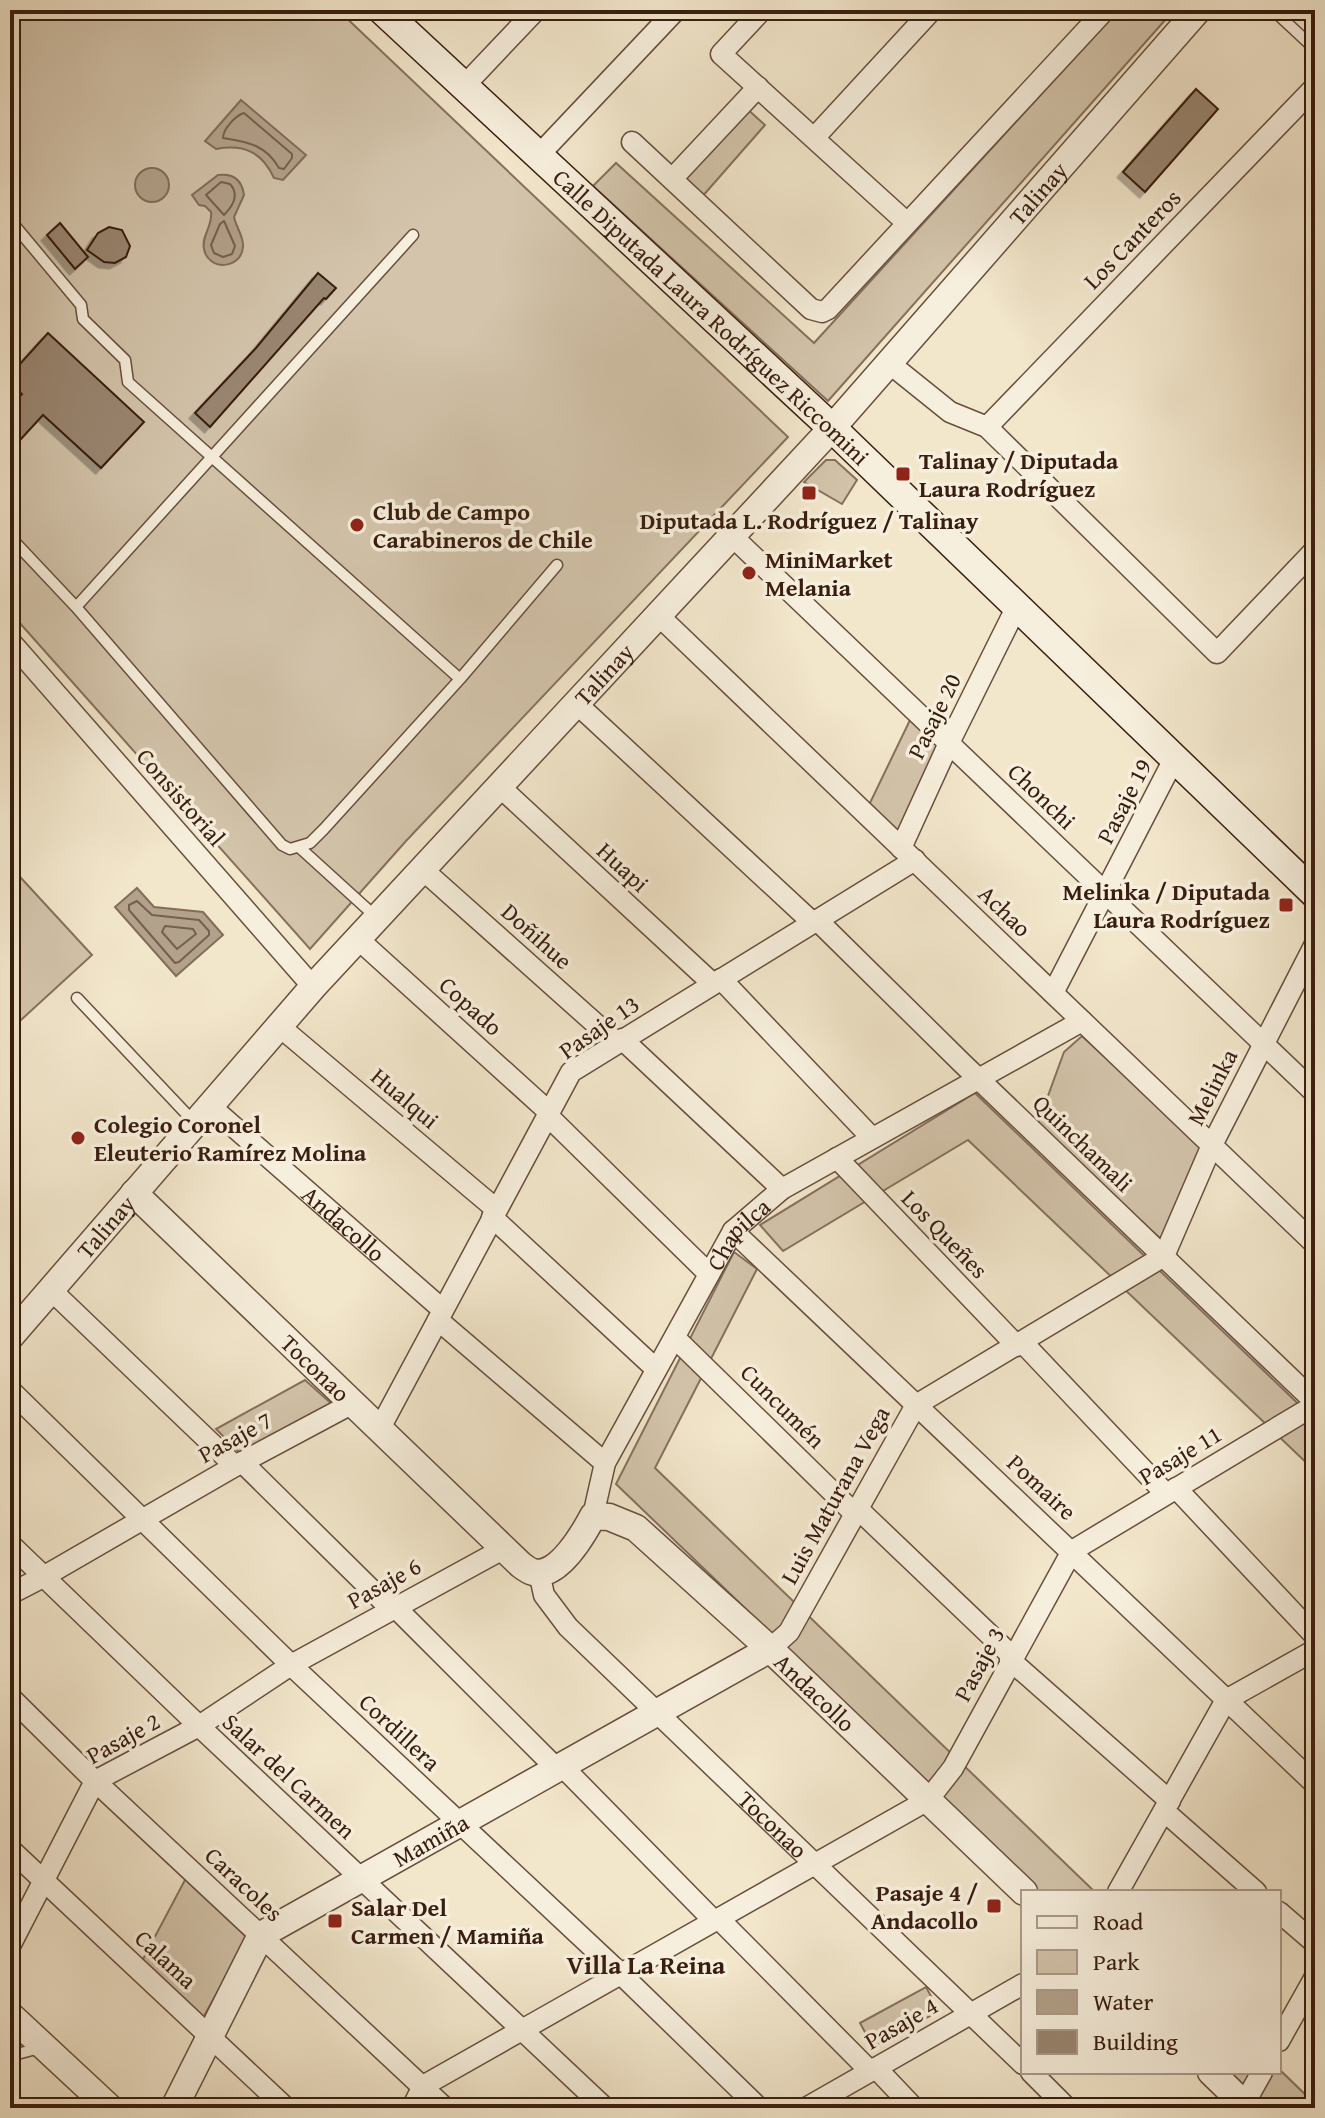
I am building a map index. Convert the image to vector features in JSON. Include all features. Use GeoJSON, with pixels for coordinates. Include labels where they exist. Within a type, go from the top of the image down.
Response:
{"type":"FeatureCollection","features":[{"type":"Feature","properties":{"kind":"main road","name":"Calle Diputada Laura Rodríguez Riccomini"},"geometry":{"type":"LineString","coordinates":[[391,13],[538,156],[832,428],[1315,894]]}},
{"type":"Feature","properties":{"kind":"street"},"geometry":{"type":"LineString","coordinates":[[464,86],[536,10]]}},
{"type":"Feature","properties":{"kind":"street"},"geometry":{"type":"LineString","coordinates":[[538,156],[676,10]]}},
{"type":"Feature","properties":{"kind":"street"},"geometry":{"type":"LineString","coordinates":[[762,10],[721,54],[907,223]]}},
{"type":"Feature","properties":{"kind":"street"},"geometry":{"type":"LineString","coordinates":[[814,138],[932,10]]}},
{"type":"Feature","properties":{"kind":"street"},"geometry":{"type":"LineString","coordinates":[[632,142],[811,309],[819,312],[828,309],[1105,10]]}},
{"type":"Feature","properties":{"kind":"street","name":"Talinay"},"geometry":{"type":"LineString","coordinates":[[10,1337],[313,987],[832,428],[1198,10]]}},
{"type":"Feature","properties":{"kind":"street"},"geometry":{"type":"LineString","coordinates":[[672,179],[758,87]]}},
{"type":"Feature","properties":{"kind":"street","name":"Los Canteros"},"geometry":{"type":"LineString","coordinates":[[987,427],[1315,87]]}},
{"type":"Feature","properties":{"kind":"street"},"geometry":{"type":"LineString","coordinates":[[889,363],[950,412],[987,427],[1217,653],[1315,550]]}},
{"type":"Feature","properties":{"kind":"street","name":"Chonchi"},"geometry":{"type":"LineString","coordinates":[[732,536],[1315,1093]]}},
{"type":"Feature","properties":{"kind":"street","name":"Pasaje 20"},"geometry":{"type":"LineString","coordinates":[[908,854],[949,743],[1016,608]]}},
{"type":"Feature","properties":{"kind":"street","name":"Achao"},"geometry":{"type":"LineString","coordinates":[[658,615],[1315,1244]]}},
{"type":"Feature","properties":{"kind":"street","name":"Consistorial"},"geometry":{"type":"LineString","coordinates":[[10,641],[313,987]]}},
{"type":"Feature","properties":{"kind":"street","name":"Quinchamali"},"geometry":{"type":"LineString","coordinates":[[577,704],[815,921],[1315,1403]]}},
{"type":"Feature","properties":{"kind":"street","name":"Pasaje 19"},"geometry":{"type":"LineString","coordinates":[[1053,993],[1174,759]]}},
{"type":"Feature","properties":{"kind":"street","name":"Huapi"},"geometry":{"type":"LineString","coordinates":[[500,787],[717,981],[872,1138]]}},
{"type":"Feature","properties":{"kind":"street","name":"Pasaje 13"},"geometry":{"type":"LineString","coordinates":[[380,1428],[571,1072],[815,921],[908,854]]}},
{"type":"Feature","properties":{"kind":"street","name":"Doñihue"},"geometry":{"type":"LineString","coordinates":[[422,869],[782,1189]]}},
{"type":"Feature","properties":{"kind":"street","name":"Copado"},"geometry":{"type":"LineString","coordinates":[[358,939],[548,1113],[709,1274]]}},
{"type":"Feature","properties":{"kind":"street","name":"Melinka"},"geometry":{"type":"LineString","coordinates":[[1164,1256],[1212,1145],[1315,944]]}},
{"type":"Feature","properties":{"kind":"street","name":"Chapilca"},"geometry":{"type":"LineString","coordinates":[[536,1572],[544,1572],[564,1558],[593,1516],[605,1463],[733,1231],[782,1189],[1082,1021]]}},
{"type":"Feature","properties":{"kind":"street","name":"Hualqui"},"geometry":{"type":"LineString","coordinates":[[279,1026],[494,1213],[656,1369]]}},
{"type":"Feature","properties":{"kind":"street","name":"Andacollo"},"geometry":{"type":"LineString","coordinates":[[202,1115],[440,1315],[605,1463]]}},
{"type":"Feature","properties":{"kind":"street","name":"Los Queñes"},"geometry":{"type":"LineString","coordinates":[[837,1158],[1315,1636]]}},
{"type":"Feature","properties":{"kind":"street","name":"Toconao"},"geometry":{"type":"LineString","coordinates":[[134,1193],[503,1549],[536,1572],[544,1595],[568,1627],[1021,2062]]}},
{"type":"Feature","properties":{"kind":"street","name":"Pomaire"},"geometry":{"type":"LineString","coordinates":[[733,1231],[1315,1784]]}},
{"type":"Feature","properties":{"kind":"street","name":"Luis Maturana Vega"},"geometry":{"type":"LineString","coordinates":[[770,1649],[789,1632],[916,1405],[1164,1256]]}},
{"type":"Feature","properties":{"kind":"street"},"geometry":{"type":"LineString","coordinates":[[51,1290],[393,1608],[914,2108]]}},
{"type":"Feature","properties":{"kind":"street","name":"Cuncumén"},"geometry":{"type":"LineString","coordinates":[[675,1338],[1254,1890]]}},
{"type":"Feature","properties":{"kind":"street","name":"Cordillera"},"geometry":{"type":"LineString","coordinates":[[10,1390],[291,1665],[622,1975],[759,2108]]}},
{"type":"Feature","properties":{"kind":"street","name":"Pasaje 7"},"geometry":{"type":"LineString","coordinates":[[10,1594],[238,1464],[353,1403]]}},
{"type":"Feature","properties":{"kind":"street","name":"Pasaje 11"},"geometry":{"type":"LineString","coordinates":[[1072,1551],[1315,1403]]}},
{"type":"Feature","properties":{"kind":"street","name":"Andacollo"},"geometry":{"type":"LineString","coordinates":[[593,1516],[623,1522],[649,1537],[1022,1890]]}},
{"type":"Feature","properties":{"kind":"street","name":"Salar del Carmen"},"geometry":{"type":"LineString","coordinates":[[10,1544],[605,2108]]}},
{"type":"Feature","properties":{"kind":"street","name":"Pasaje 6"},"geometry":{"type":"LineString","coordinates":[[291,1665],[503,1549]]}},
{"type":"Feature","properties":{"kind":"street","name":"Pasaje 3"},"geometry":{"type":"LineString","coordinates":[[928,1800],[953,1768],[1072,1551]]}},
{"type":"Feature","properties":{"kind":"street","name":"Mamiña"},"geometry":{"type":"LineString","coordinates":[[261,1935],[770,1649]]}},
{"type":"Feature","properties":{"kind":"street"},"geometry":{"type":"LineString","coordinates":[[1119,1890],[1226,1700],[1315,1650]]}},
{"type":"Feature","properties":{"kind":"street","name":"Pasaje 2"},"geometry":{"type":"LineString","coordinates":[[10,1946],[95,1781],[199,1726],[291,1665]]}},
{"type":"Feature","properties":{"kind":"street","name":"Caracoles"},"geometry":{"type":"LineString","coordinates":[[10,1697],[95,1781],[445,2108]]}},
{"type":"Feature","properties":{"kind":"street"},"geometry":{"type":"LineString","coordinates":[[412,2108],[423,2086],[928,1800]]}},
{"type":"Feature","properties":{"kind":"street","name":"Calama"},"geometry":{"type":"LineString","coordinates":[[10,1849],[286,2108]]}},
{"type":"Feature","properties":{"kind":"street"},"geometry":{"type":"LineString","coordinates":[[1281,1914],[1315,1943]]}},
{"type":"Feature","properties":{"kind":"street"},"geometry":{"type":"LineString","coordinates":[[174,2108],[261,1935]]}},
{"type":"Feature","properties":{"kind":"street"},"geometry":{"type":"LineString","coordinates":[[1281,2037],[1315,1977]]}},
{"type":"Feature","properties":{"kind":"street","name":"Pasaje 4"},"geometry":{"type":"LineString","coordinates":[[806,2108],[1021,1985]]}},
{"type":"Feature","properties":{"kind":"street"},"geometry":{"type":"LineString","coordinates":[[10,2015],[110,2108]]}},
{"type":"Feature","properties":{"kind":"street"},"geometry":{"type":"LineString","coordinates":[[1033,2074],[1067,2108]]}},
{"type":"Feature","properties":{"kind":"street"},"geometry":{"type":"LineString","coordinates":[[1213,2074],[1242,2107],[1261,2074]]}},
{"type":"Feature","properties":{"kind":"lane"},"geometry":{"type":"LineString","coordinates":[[1273,10],[1315,49]]}},
{"type":"Feature","properties":{"kind":"lane"},"geometry":{"type":"LineString","coordinates":[[10,220],[81,305],[83,319],[125,360],[128,382],[460,679]]}},
{"type":"Feature","properties":{"kind":"lane"},"geometry":{"type":"LineString","coordinates":[[76,607],[413,235]]}},
{"type":"Feature","properties":{"kind":"lane"},"geometry":{"type":"LineString","coordinates":[[10,537],[76,607],[282,845],[290,849],[310,843],[324,829],[460,679],[557,565]]}},
{"type":"Feature","properties":{"kind":"lane"},"geometry":{"type":"LineString","coordinates":[[299,847],[377,918]]}},
{"type":"Feature","properties":{"kind":"lane"},"geometry":{"type":"LineString","coordinates":[[77,998],[202,1115]]}},
{"type":"Feature","properties":{"kind":"lane"},"geometry":{"type":"LineString","coordinates":[[10,2056],[44,2047]]}},
{"type":"Feature","properties":{"kind":"green space","name":"Club de Campo Carabineros de Chile"},"geometry":{"type":"Polygon","coordinates":[[[10,10],[338,10],[788,437],[406,841],[310,949],[10,612],[10,10]]]}},
{"type":"Feature","properties":{"kind":"green space"},"geometry":{"type":"Polygon","coordinates":[[[1118,10],[1174,10],[828,401],[593,186],[616,163],[814,343],[1118,10]]]}},
{"type":"Feature","properties":{"kind":"green space"},"geometry":{"type":"Polygon","coordinates":[[[745,107],[765,125],[701,198],[680,179],[745,107]]]}},
{"type":"Feature","properties":{"kind":"green space"},"geometry":{"type":"Polygon","coordinates":[[[826,460],[835,460],[857,480],[842,504],[804,482],[826,460]]]}},
{"type":"Feature","properties":{"kind":"green space"},"geometry":{"type":"Polygon","coordinates":[[[911,718],[942,746],[900,838],[868,807],[911,718]]]}},
{"type":"Feature","properties":{"kind":"green space"},"geometry":{"type":"Polygon","coordinates":[[[10,866],[92,955],[10,1030],[10,866]]]}},
{"type":"Feature","properties":{"kind":"green space"},"geometry":{"type":"Polygon","coordinates":[[[1082,1036],[1204,1148],[1162,1240],[1037,1126],[1064,1052],[1082,1036]]]}},
{"type":"Feature","properties":{"kind":"green space"},"geometry":{"type":"Polygon","coordinates":[[[975,1093],[1315,1420],[1315,1471],[968,1140],[783,1251],[760,1225],[975,1093]]]}},
{"type":"Feature","properties":{"kind":"green space"},"geometry":{"type":"Polygon","coordinates":[[[734,1252],[757,1269],[655,1468],[1093,1890],[1038,1890],[616,1484],[734,1252]]]}},
{"type":"Feature","properties":{"kind":"green space"},"geometry":{"type":"Polygon","coordinates":[[[305,1380],[334,1406],[242,1455],[216,1429],[305,1380]]]}},
{"type":"Feature","properties":{"kind":"green space"},"geometry":{"type":"Polygon","coordinates":[[[186,1878],[249,1935],[203,2018],[142,1961],[186,1878]]]}},
{"type":"Feature","properties":{"kind":"green space"},"geometry":{"type":"Polygon","coordinates":[[[926,1987],[939,2011],[873,2047],[860,2023],[926,1987]]]}},
{"type":"Feature","properties":{"kind":"green space"},"geometry":{"type":"Polygon","coordinates":[[[1281,2071],[1315,2104],[1315,2108],[1264,2108],[1229,2074],[1281,2074],[1281,2071]]]}},
{"type":"Feature","properties":{"kind":"water"},"geometry":{"type":"Polygon","coordinates":[[[241,100],[306,155],[283,180],[274,178],[264,162],[251,152],[235,148],[216,149],[205,141],[241,100]]]}},
{"type":"Feature","properties":{"kind":"water"},"geometry":{"type":"Polygon","coordinates":[[[152,168],[164,173],[169,185],[164,197],[152,202],[140,197],[135,185],[140,173],[152,168]]]}},
{"type":"Feature","properties":{"kind":"water"},"geometry":{"type":"Polygon","coordinates":[[[218,175],[236,179],[244,195],[234,217],[242,240],[241,255],[231,264],[224,265],[207,256],[204,244],[211,212],[199,205],[192,195],[218,175]]]}},
{"type":"Feature","properties":{"kind":"water"},"geometry":{"type":"Polygon","coordinates":[[[137,888],[154,907],[203,912],[223,935],[176,976],[115,907],[137,888]]]}},
{"type":"Feature","properties":{"kind":"building"},"geometry":{"type":"Polygon","coordinates":[[[1196,89],[1218,109],[1145,192],[1123,172],[1196,89]]]}},
{"type":"Feature","properties":{"kind":"building"},"geometry":{"type":"Polygon","coordinates":[[[60,223],[88,257],[75,269],[47,235],[60,223]]]}},
{"type":"Feature","properties":{"kind":"building"},"geometry":{"type":"Polygon","coordinates":[[[109,227],[122,230],[130,246],[126,257],[115,263],[104,262],[87,250],[98,233],[109,227]]]}},
{"type":"Feature","properties":{"kind":"building"},"geometry":{"type":"Polygon","coordinates":[[[318,273],[336,288],[210,427],[195,413],[256,348],[318,273]]]}},
{"type":"Feature","properties":{"kind":"building"},"geometry":{"type":"Polygon","coordinates":[[[48,333],[144,422],[101,468],[43,415],[10,451],[10,407],[22,394],[10,384],[10,375],[48,333]]]}},
{"type":"Feature","properties":{"kind":"place","name":"Talinay / Diputada Laura Rodríguez"},"geometry":{"type":"Point","coordinates":[903,474]}},
{"type":"Feature","properties":{"kind":"place","name":"Diputada L. Rodríguez / Talinay"},"geometry":{"type":"Point","coordinates":[809,493]}},
{"type":"Feature","properties":{"kind":"place","name":"Club de Campo Carabineros de Chile"},"geometry":{"type":"Point","coordinates":[357,525]}},
{"type":"Feature","properties":{"kind":"place","name":"MiniMarket Melania"},"geometry":{"type":"Point","coordinates":[749,573]}},
{"type":"Feature","properties":{"kind":"place","name":"Melinka / Diputada Laura Rodríguez"},"geometry":{"type":"Point","coordinates":[1286,905]}},
{"type":"Feature","properties":{"kind":"place","name":"Colegio Coronel Eleuterio Ramírez Molina"},"geometry":{"type":"Point","coordinates":[78,1138]}},
{"type":"Feature","properties":{"kind":"place","name":"Pasaje 4 / Andacollo"},"geometry":{"type":"Point","coordinates":[994,1906]}},
{"type":"Feature","properties":{"kind":"place","name":"Salar Del Carmen / Mamiña"},"geometry":{"type":"Point","coordinates":[335,1921]}},
{"type":"Feature","properties":{"kind":"district","name":"Villa La Reina"},"geometry":{"type":"Point","coordinates":[646,1964]}}]}
